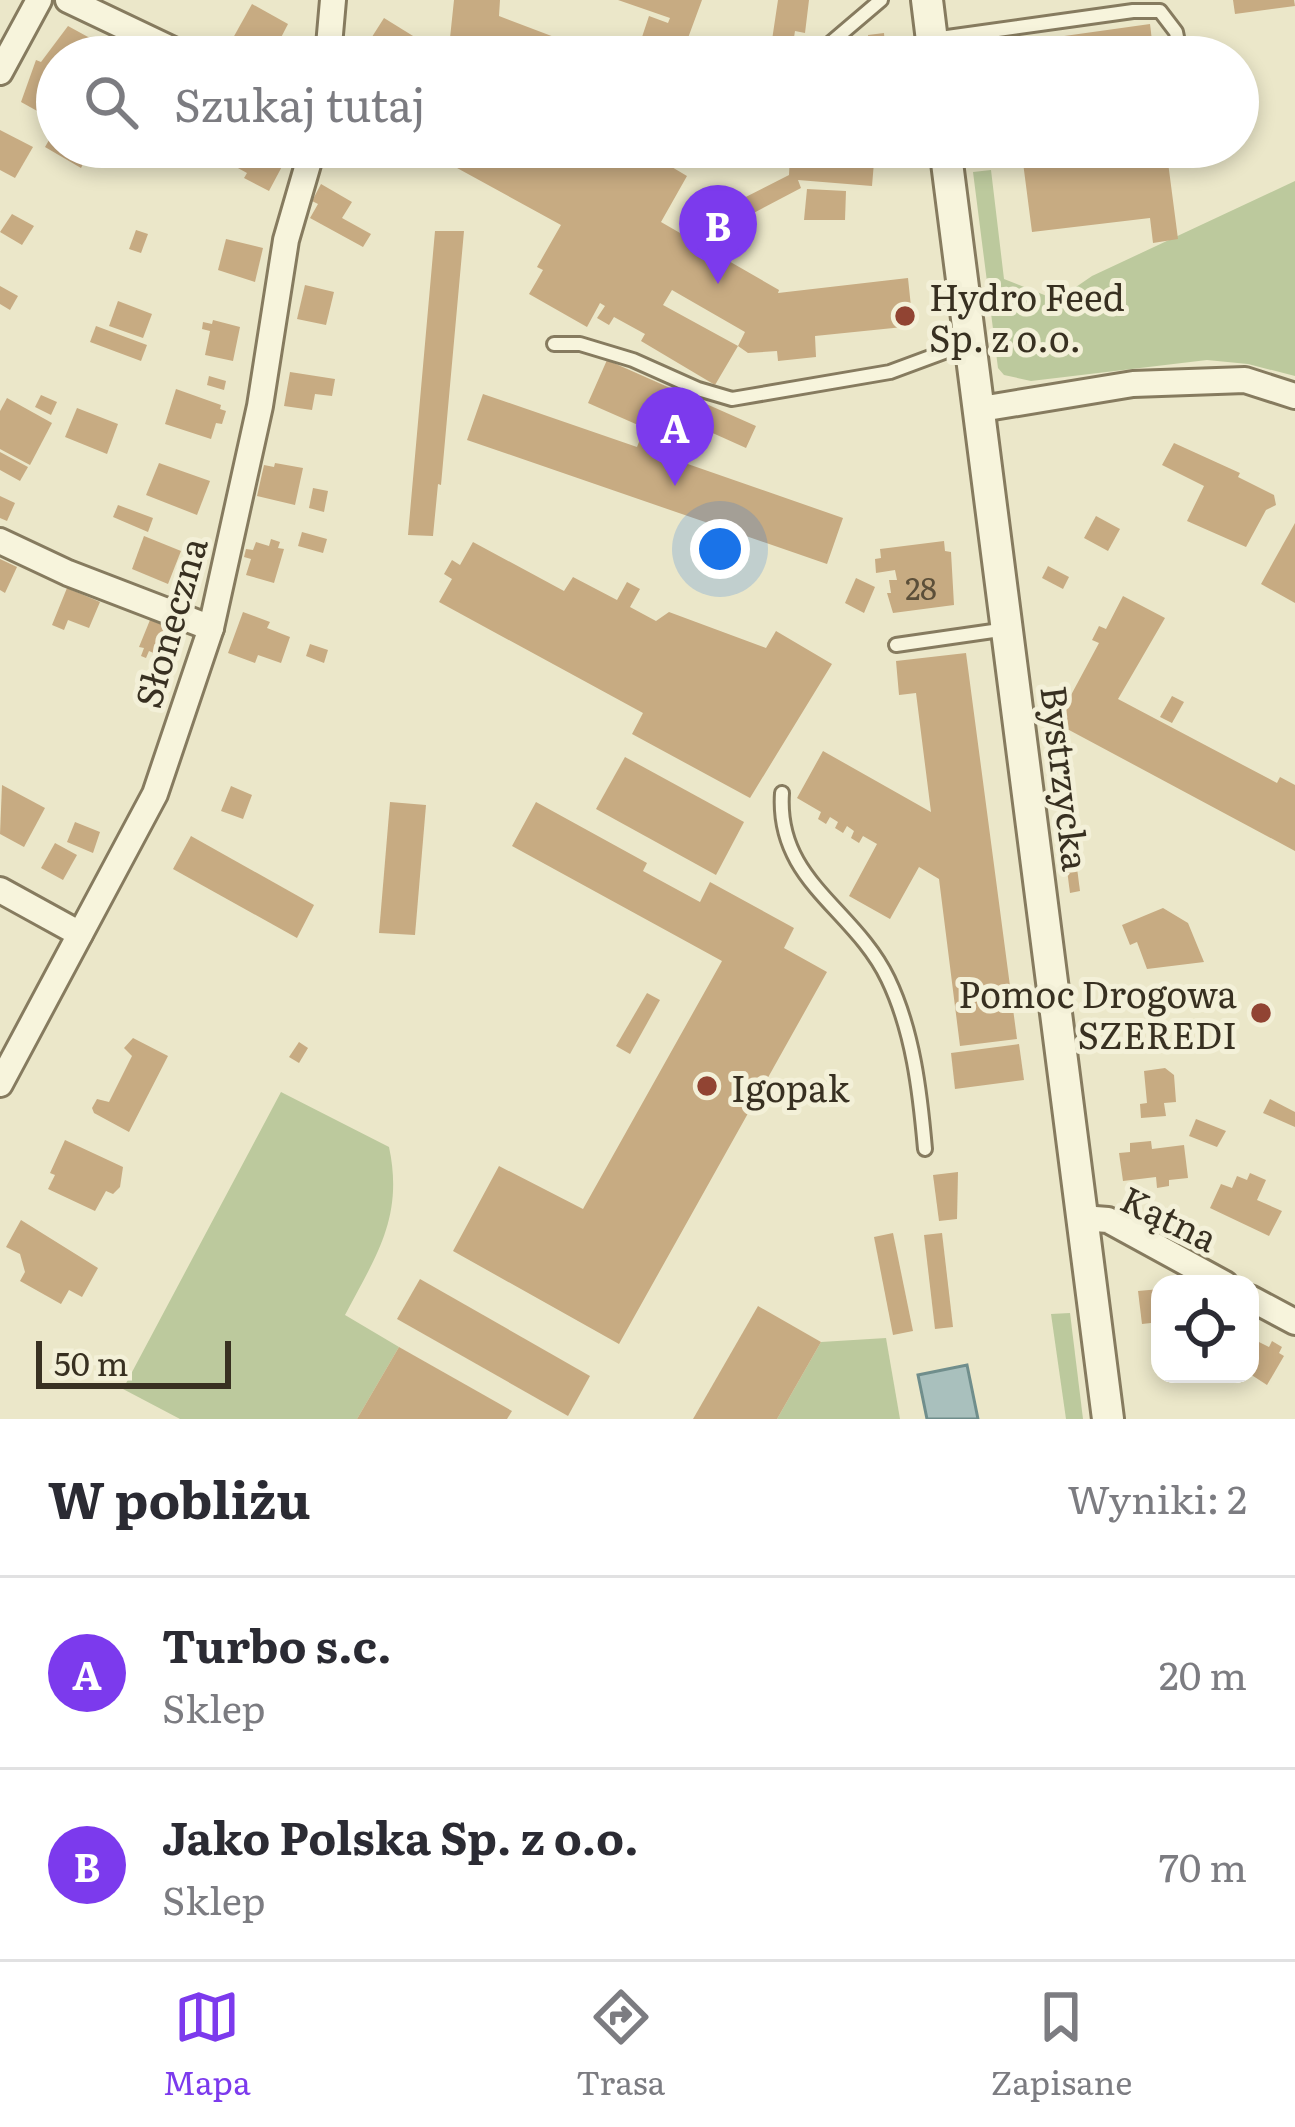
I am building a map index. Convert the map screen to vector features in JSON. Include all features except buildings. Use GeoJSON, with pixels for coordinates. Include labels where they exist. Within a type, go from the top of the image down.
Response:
{"type":"FeatureCollection","features":[{"type":"Feature","properties":{"kind":"street"},"geometry":{"type":"LineString","coordinates":[[0,72],[39,0]]}},
{"type":"Feature","properties":{"kind":"street"},"geometry":{"type":"LineString","coordinates":[[68,0],[144,36]]}},
{"type":"Feature","properties":{"kind":"street"},"geometry":{"type":"LineString","coordinates":[[330,36],[333,0]]}},
{"type":"Feature","properties":{"kind":"street"},"geometry":{"type":"LineString","coordinates":[[927,0],[932,36]]}},
{"type":"Feature","properties":{"kind":"street","name":"Słoneczna"},"geometry":{"type":"LineString","coordinates":[[0,1084],[155,794],[211,628],[260,406],[286,240],[307,168]]}},
{"type":"Feature","properties":{"kind":"street","name":"Bystrzycka"},"geometry":{"type":"LineString","coordinates":[[948,168],[1108,1419]]}},
{"type":"Feature","properties":{"kind":"street"},"geometry":{"type":"LineString","coordinates":[[981,409],[1133,384],[1245,380],[1295,396]]}},
{"type":"Feature","properties":{"kind":"street"},"geometry":{"type":"LineString","coordinates":[[0,541],[68,573],[211,628]]}},
{"type":"Feature","properties":{"kind":"street"},"geometry":{"type":"LineString","coordinates":[[0,890],[80,934]]}},
{"type":"Feature","properties":{"kind":"street","name":"Kątna"},"geometry":{"type":"LineString","coordinates":[[1082,1218],[1108,1220],[1209,1275]]}},
{"type":"Feature","properties":{"kind":"street"},"geometry":{"type":"LineString","coordinates":[[1259,1303],[1295,1322]]}},
{"type":"Feature","properties":{"kind":"lane"},"geometry":{"type":"LineString","coordinates":[[839,36],[881,0]]}},
{"type":"Feature","properties":{"kind":"lane"},"geometry":{"type":"LineString","coordinates":[[998,36],[1133,11],[1160,11],[1176,36]]}},
{"type":"Feature","properties":{"kind":"lane"},"geometry":{"type":"LineString","coordinates":[[554,344],[580,344],[633,360],[732,399],[890,371],[972,341]]}},
{"type":"Feature","properties":{"kind":"lane"},"geometry":{"type":"LineString","coordinates":[[896,645],[1009,629]]}},
{"type":"Feature","properties":{"kind":"lane"},"geometry":{"type":"LineString","coordinates":[[782,793],[780,823],[800,871],[855,932],[888,978],[919,1082],[925,1149]]}},
{"type":"Feature","properties":{"kind":"green space"},"geometry":{"type":"Polygon","coordinates":[[[991,170],[1004,279],[1057,300],[1092,276],[1295,181],[1295,376],[1207,360],[1031,381],[1004,375],[998,368],[973,172],[991,170]]]}},
{"type":"Feature","properties":{"kind":"green space"},"geometry":{"type":"Polygon","coordinates":[[[281,1092],[389,1147],[393,1172],[390,1215],[345,1315],[399,1347],[357,1419],[180,1419],[123,1389],[281,1092]]]}},
{"type":"Feature","properties":{"kind":"green space"},"geometry":{"type":"Polygon","coordinates":[[[1070,1313],[1083,1419],[1066,1419],[1051,1314],[1070,1313]]]}},
{"type":"Feature","properties":{"kind":"green space"},"geometry":{"type":"Polygon","coordinates":[[[886,1338],[900,1419],[777,1419],[821,1342],[886,1338]]]}},
{"type":"Feature","properties":{"kind":"water"},"geometry":{"type":"Polygon","coordinates":[[[967,1365],[978,1419],[927,1419],[918,1375],[967,1365]]]}},
{"type":"Feature","properties":{"kind":"place","name":"Jako Polska Sp. z o.o."},"geometry":{"type":"Point","coordinates":[718,284]}},
{"type":"Feature","properties":{"kind":"place","name":"Hydro Feed Sp. z o.o."},"geometry":{"type":"Point","coordinates":[905,316]}},
{"type":"Feature","properties":{"kind":"place","name":"Turbo s.c."},"geometry":{"type":"Point","coordinates":[675,486]}},
{"type":"Feature","properties":{"kind":"place","name":"Pomoc Drogowa SZEREDI"},"geometry":{"type":"Point","coordinates":[1261,1013]}},
{"type":"Feature","properties":{"kind":"place","name":"Igopak"},"geometry":{"type":"Point","coordinates":[707,1086]}}]}
